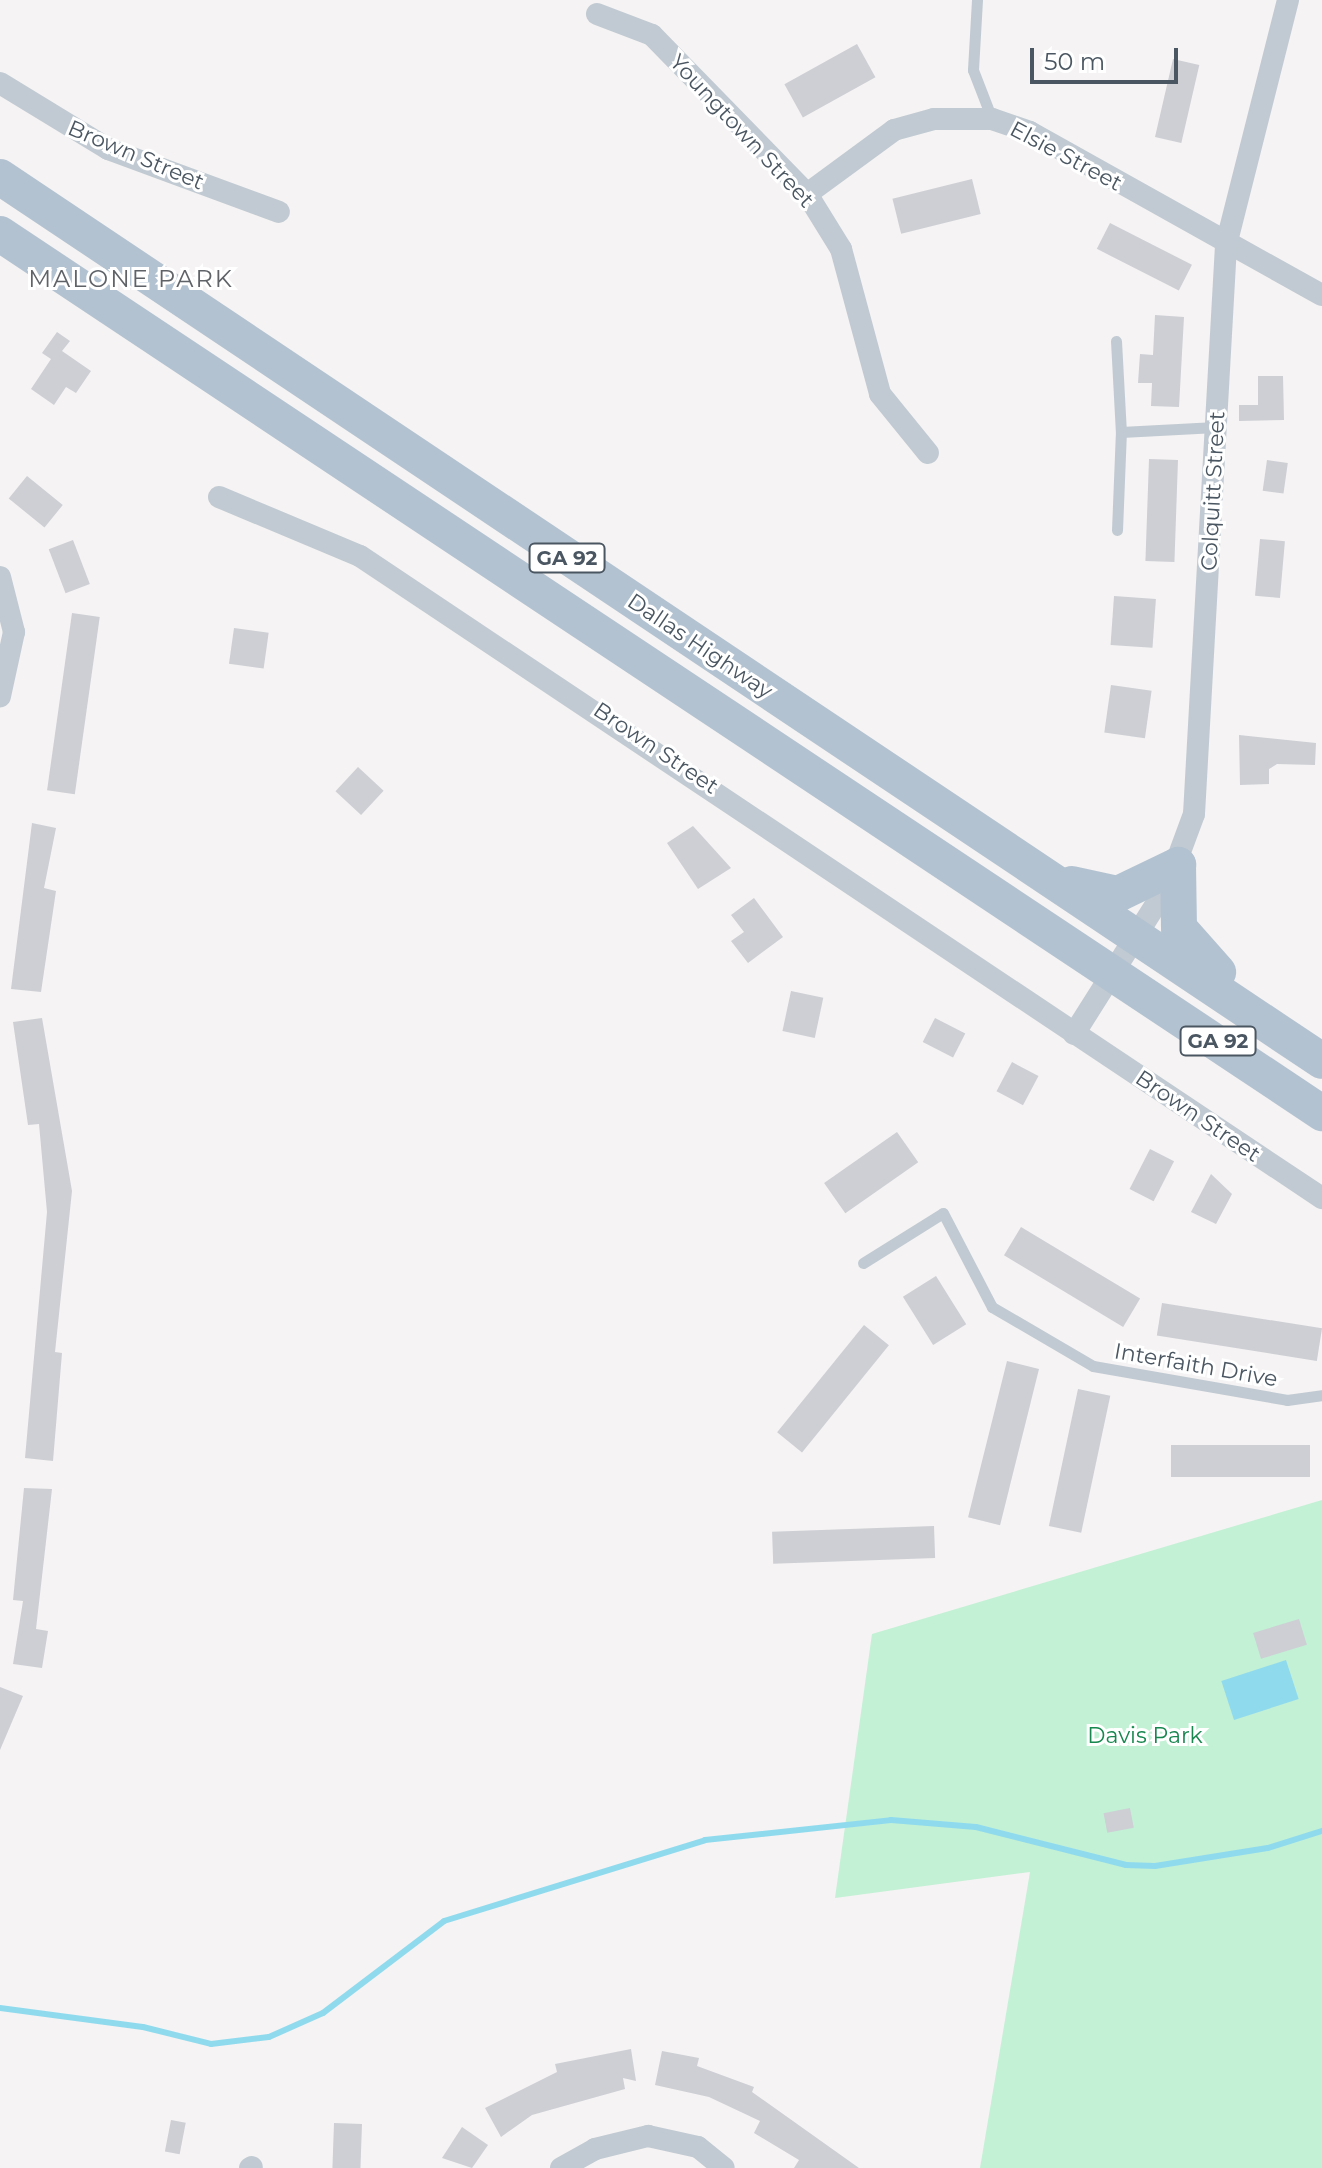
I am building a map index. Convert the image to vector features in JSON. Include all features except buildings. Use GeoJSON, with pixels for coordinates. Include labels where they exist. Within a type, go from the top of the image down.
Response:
{"type":"FeatureCollection","features":[{"type":"Feature","properties":{"kind":"main road","name":"Dallas Highway"},"geometry":{"type":"LineString","coordinates":[[0,177],[1138,935],[1322,1061]]}},
{"type":"Feature","properties":{"kind":"main road","name":"Dallas Highway"},"geometry":{"type":"LineString","coordinates":[[0,234],[1114,970],[1322,1113]]}},
{"type":"Feature","properties":{"kind":"main road"},"geometry":{"type":"LineString","coordinates":[[1049,878],[1118,894],[1178,865],[1175,911],[1185,940],[1282,1034]]}},
{"type":"Feature","properties":{"kind":"street","name":"Colquitt Street"},"geometry":{"type":"LineString","coordinates":[[1114,970],[1178,865],[1198,781],[1226,245],[1288,0]]}},
{"type":"Feature","properties":{"kind":"street","name":"Youngtown Street"},"geometry":{"type":"LineString","coordinates":[[597,14],[652,35],[807,194],[841,249],[880,394],[928,453]]}},
{"type":"Feature","properties":{"kind":"street","name":"Brown Street"},"geometry":{"type":"LineString","coordinates":[[0,83],[108,149],[279,212]]}},
{"type":"Feature","properties":{"kind":"street","name":"Elsie Street"},"geometry":{"type":"LineString","coordinates":[[807,194],[894,130],[934,119],[992,119],[1030,132],[1226,245],[1322,295]]}},
{"type":"Feature","properties":{"kind":"street","name":"Brown Street"},"geometry":{"type":"LineString","coordinates":[[219,497],[360,556],[1322,1198]]}},
{"type":"Feature","properties":{"kind":"street"},"geometry":{"type":"LineString","coordinates":[[0,577],[14,632],[0,696]]}},
{"type":"Feature","properties":{"kind":"street"},"geometry":{"type":"LineString","coordinates":[[1074,1034],[1114,970]]}},
{"type":"Feature","properties":{"kind":"street"},"geometry":{"type":"LineString","coordinates":[[561,2168],[595,2149],[648,2136],[698,2147],[724,2168]]}},
{"type":"Feature","properties":{"kind":"lane"},"geometry":{"type":"LineString","coordinates":[[977,0],[973,70],[992,119]]}},
{"type":"Feature","properties":{"kind":"lane"},"geometry":{"type":"LineString","coordinates":[[1116,341],[1121,432],[1117,530]]}},
{"type":"Feature","properties":{"kind":"lane"},"geometry":{"type":"LineString","coordinates":[[1121,432],[1216,427]]}},
{"type":"Feature","properties":{"kind":"lane","name":"Interfaith Drive"},"geometry":{"type":"LineString","coordinates":[[863,1263],[943,1213],[992,1307],[1093,1366],[1287,1400],[1322,1395]]}},
{"type":"Feature","properties":{"kind":"green space","name":"Davis Park"},"geometry":{"type":"Polygon","coordinates":[[[1322,1500],[1322,2168],[980,2168],[1030,1872],[835,1898],[872,1634],[1322,1500]]]}},
{"type":"Feature","properties":{"kind":"water"},"geometry":{"type":"Polygon","coordinates":[[[1286,1660],[1299,1699],[1234,1720],[1221,1681],[1286,1660]]]}},
{"type":"Feature","properties":{"kind":"waterway"},"geometry":{"type":"LineString","coordinates":[[0,2008],[143,2027],[211,2044],[269,2037],[323,2013],[444,1921],[705,1840],[891,1820],[976,1827],[1126,1865],[1155,1866],[1268,1848],[1322,1831]]}},
{"type":"Feature","properties":{"kind":"district","name":"MALONE PARK"},"geometry":{"type":"Point","coordinates":[131,279]}}]}
